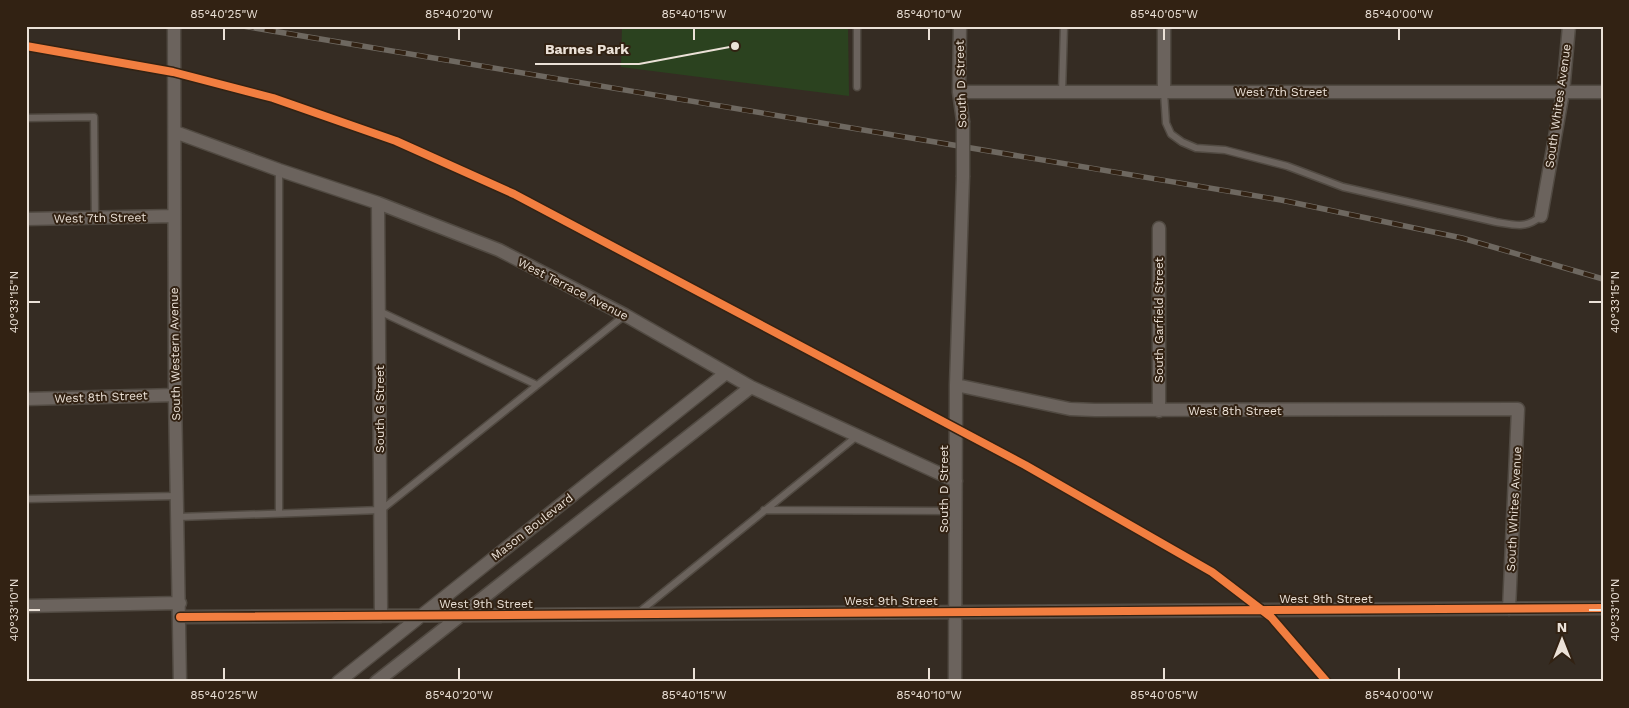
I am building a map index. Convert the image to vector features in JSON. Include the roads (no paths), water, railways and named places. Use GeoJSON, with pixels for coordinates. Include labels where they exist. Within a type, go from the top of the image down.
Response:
{"type":"FeatureCollection","features":[{"type":"Feature","properties":{"kind":"street","name":"South Western Avenue"},"geometry":{"type":"LineString","coordinates":[[174,26],[175,395],[180,682]]}},
{"type":"Feature","properties":{"kind":"street","name":"South D Street"},"geometry":{"type":"LineString","coordinates":[[955,682],[956,384],[963,177],[963,120],[959,92],[960,26]]}},
{"type":"Feature","properties":{"kind":"street"},"geometry":{"type":"LineString","coordinates":[[1164,26],[1164,92]]}},
{"type":"Feature","properties":{"kind":"street","name":"South Whites Avenue"},"geometry":{"type":"LineString","coordinates":[[1541,216],[1563,92],[1569,26]]}},
{"type":"Feature","properties":{"kind":"street","name":"West 7th Street"},"geometry":{"type":"LineString","coordinates":[[959,92],[1603,92]]}},
{"type":"Feature","properties":{"kind":"street","name":"West Terrace Avenue"},"geometry":{"type":"LineString","coordinates":[[175,132],[279,170],[378,203],[499,250],[625,315],[751,386],[956,480]]}},
{"type":"Feature","properties":{"kind":"street","name":"South G Street"},"geometry":{"type":"LineString","coordinates":[[378,203],[381,616]]}},
{"type":"Feature","properties":{"kind":"street","name":"West 7th Street"},"geometry":{"type":"LineString","coordinates":[[26,219],[174,216]]}},
{"type":"Feature","properties":{"kind":"street","name":"South Garfield Street"},"geometry":{"type":"LineString","coordinates":[[1159,228],[1159,411]]}},
{"type":"Feature","properties":{"kind":"street","name":"Mason Boulevard"},"geometry":{"type":"LineString","coordinates":[[338,682],[726,373]]}},
{"type":"Feature","properties":{"kind":"street","name":"West 8th Street"},"geometry":{"type":"LineString","coordinates":[[956,384],[1070,409],[1159,411],[1518,409]]}},
{"type":"Feature","properties":{"kind":"street","name":"Mason Boulevard"},"geometry":{"type":"LineString","coordinates":[[376,682],[751,386]]}},
{"type":"Feature","properties":{"kind":"street","name":"West 8th Street"},"geometry":{"type":"LineString","coordinates":[[26,399],[175,395]]}},
{"type":"Feature","properties":{"kind":"street","name":"South Whites Avenue"},"geometry":{"type":"LineString","coordinates":[[1508,609],[1518,409]]}},
{"type":"Feature","properties":{"kind":"street"},"geometry":{"type":"LineString","coordinates":[[26,606],[180,603]]}},
{"type":"Feature","properties":{"kind":"street","name":"West 9th Street"},"geometry":{"type":"LineString","coordinates":[[180,617],[1603,608]]}},
{"type":"Feature","properties":{"kind":"lane"},"geometry":{"type":"LineString","coordinates":[[856,26],[857,87]]}},
{"type":"Feature","properties":{"kind":"lane"},"geometry":{"type":"LineString","coordinates":[[1062,92],[1064,26]]}},
{"type":"Feature","properties":{"kind":"lane"},"geometry":{"type":"LineString","coordinates":[[1164,92],[1166,122],[1171,134],[1182,142],[1196,148],[1225,150],[1287,166],[1343,188],[1496,222],[1519,226],[1532,224],[1541,216]]}},
{"type":"Feature","properties":{"kind":"lane"},"geometry":{"type":"LineString","coordinates":[[26,118],[94,117],[95,218]]}},
{"type":"Feature","properties":{"kind":"lane"},"geometry":{"type":"LineString","coordinates":[[279,170],[279,513]]}},
{"type":"Feature","properties":{"kind":"lane"},"geometry":{"type":"LineString","coordinates":[[379,311],[537,385]]}},
{"type":"Feature","properties":{"kind":"lane"},"geometry":{"type":"LineString","coordinates":[[178,517],[380,510],[625,315]]}},
{"type":"Feature","properties":{"kind":"lane"},"geometry":{"type":"LineString","coordinates":[[636,615],[857,436]]}},
{"type":"Feature","properties":{"kind":"lane"},"geometry":{"type":"LineString","coordinates":[[26,499],[178,496]]}},
{"type":"Feature","properties":{"kind":"lane"},"geometry":{"type":"LineString","coordinates":[[764,510],[956,511]]}},
{"type":"Feature","properties":{"kind":"railway"},"geometry":{"type":"LineString","coordinates":[[243,26],[1281,200],[1462,238],[1603,279]]}},
{"type":"Feature","properties":{"kind":"place","name":"Barnes Park"},"geometry":{"type":"Point","coordinates":[735,46]}}]}
